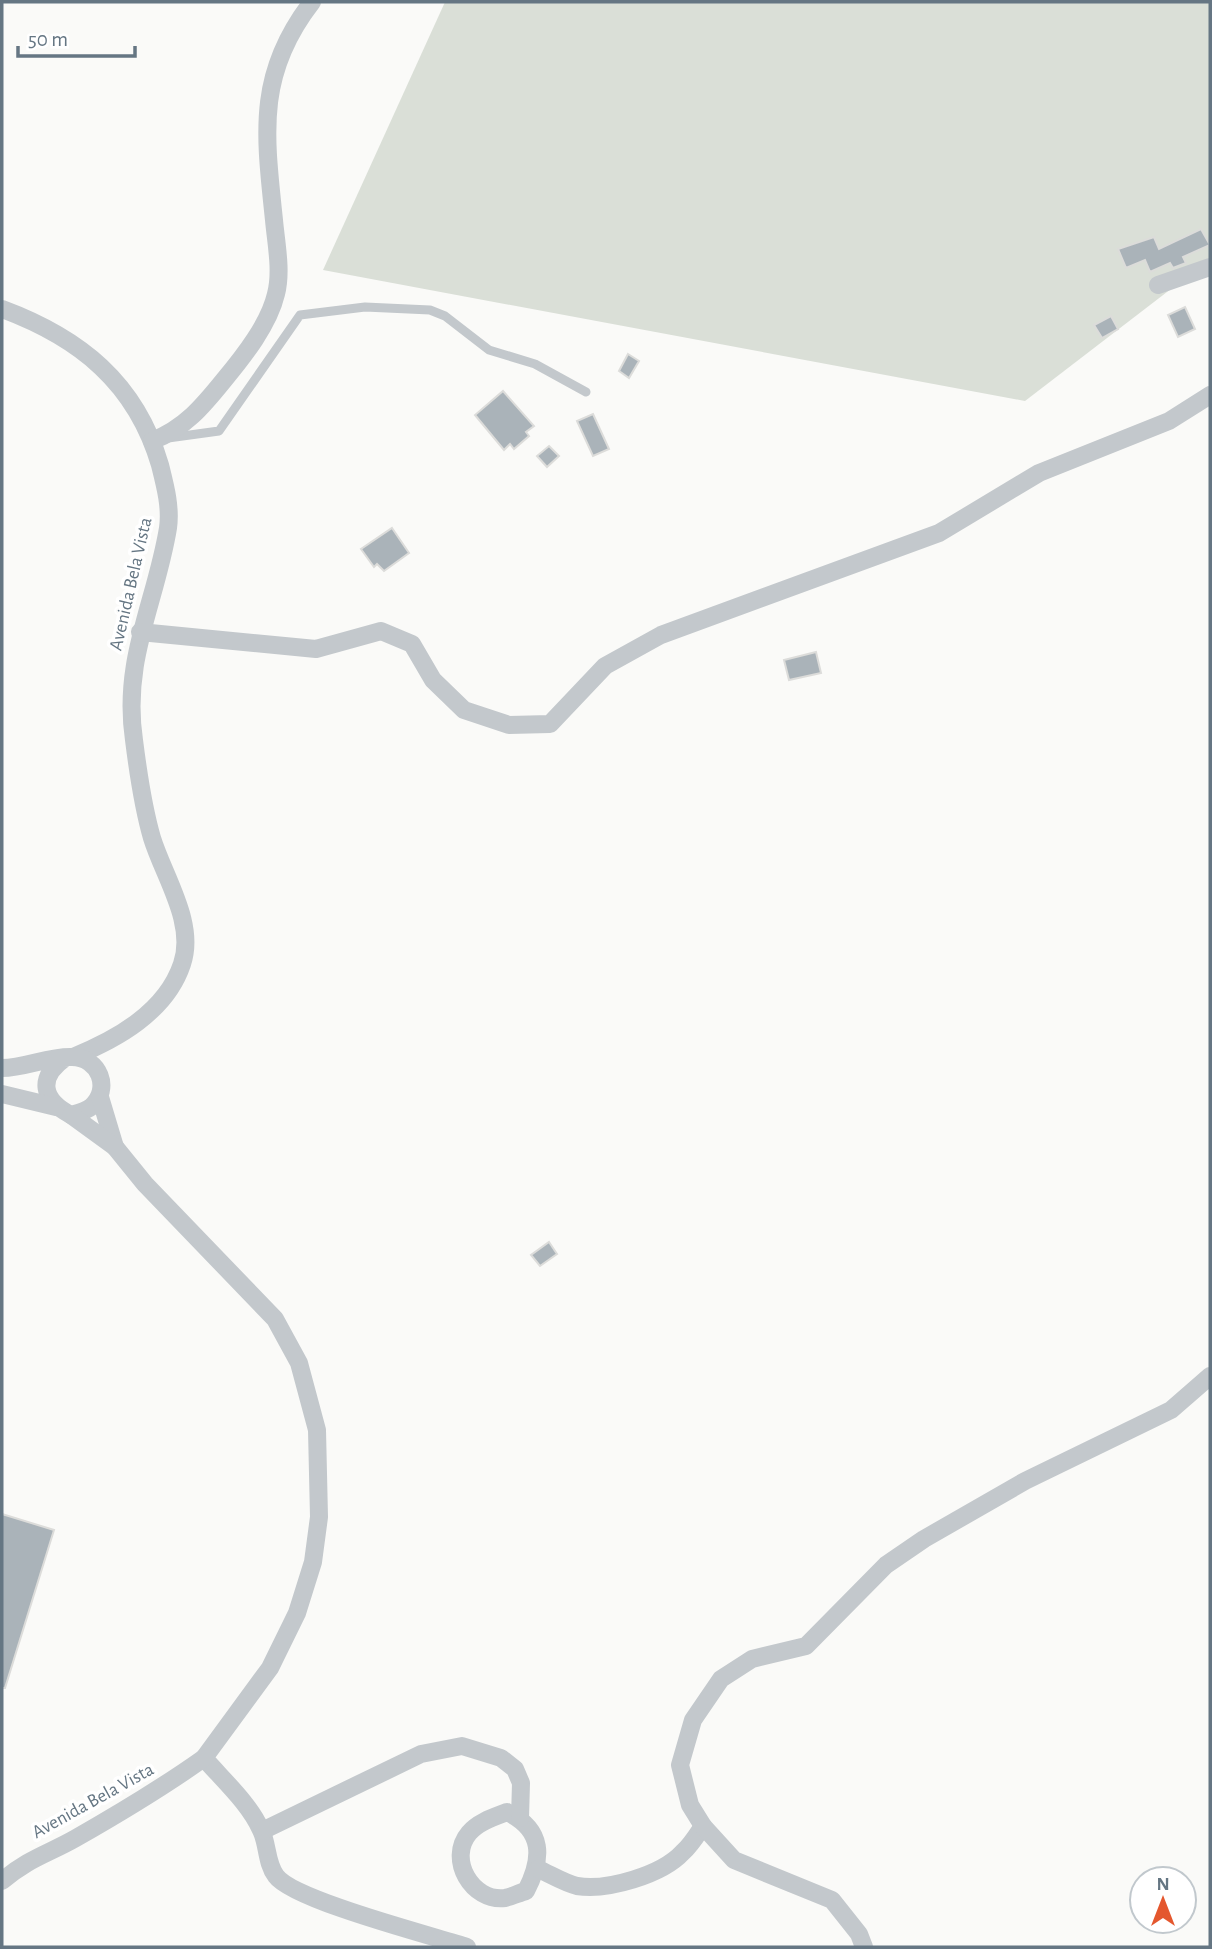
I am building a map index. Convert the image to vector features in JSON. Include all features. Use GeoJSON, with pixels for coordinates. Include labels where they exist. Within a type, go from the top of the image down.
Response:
{"type":"FeatureCollection","features":[{"type":"Feature","properties":{"kind":"street"},"geometry":{"type":"LineString","coordinates":[[152,441],[185,424],[199,411],[237,364],[270,313],[278,272],[270,179],[270,81],[286,41],[312,2]]}},
{"type":"Feature","properties":{"kind":"street"},"geometry":{"type":"LineString","coordinates":[[1158,285],[1210,267]]}},
{"type":"Feature","properties":{"kind":"street","name":"Avenida Bela Vista"},"geometry":{"type":"LineString","coordinates":[[2,309],[54,332],[103,366],[128,397],[152,441],[167,494],[169,524],[161,565],[139,632],[131,699],[133,736],[152,838],[180,914],[186,949],[172,987],[148,1013],[117,1037],[69,1057],[2,1068]]}},
{"type":"Feature","properties":{"kind":"street"},"geometry":{"type":"LineString","coordinates":[[139,632],[316,649],[381,631],[412,644],[433,680],[464,710],[509,725],[550,724],[605,666],[662,635],[939,533],[1040,473],[1169,421],[1210,395]]}},
{"type":"Feature","properties":{"kind":"street","name":"Avenida Bela Vista"},"geometry":{"type":"LineString","coordinates":[[115,1147],[100,1097],[103,1086],[101,1074],[117,1037]]}},
{"type":"Feature","properties":{"kind":"street"},"geometry":{"type":"LineString","coordinates":[[101,1074],[89,1061],[69,1057],[51,1068],[46,1084],[50,1100],[115,1147],[145,1184],[275,1319],[299,1363],[317,1430],[319,1517],[313,1563],[297,1613],[270,1668],[204,1758],[262,1832],[276,1877],[289,1886],[328,1902],[467,1947]]}},
{"type":"Feature","properties":{"kind":"street"},"geometry":{"type":"LineString","coordinates":[[2,1094],[64,1111],[90,1109],[100,1097]]}},
{"type":"Feature","properties":{"kind":"street"},"geometry":{"type":"LineString","coordinates":[[864,1947],[859,1934],[831,1900],[734,1860],[703,1826],[690,1805],[680,1765],[692,1720],[721,1679],[752,1659],[806,1646],[886,1565],[924,1539],[1025,1481],[1171,1410],[1210,1376]]}},
{"type":"Feature","properties":{"kind":"street"},"geometry":{"type":"LineString","coordinates":[[262,1832],[421,1754],[462,1746],[501,1758],[515,1769],[521,1783],[520,1818]]}},
{"type":"Feature","properties":{"kind":"street","name":"Avenida Bela Vista"},"geometry":{"type":"LineString","coordinates":[[2,1881],[38,1854],[67,1843],[113,1817],[204,1758]]}},
{"type":"Feature","properties":{"kind":"street"},"geometry":{"type":"LineString","coordinates":[[507,1812],[520,1818],[535,1835],[538,1868],[526,1891],[503,1898],[481,1894],[467,1881],[461,1847],[469,1832],[487,1820],[507,1812]]}},
{"type":"Feature","properties":{"kind":"street"},"geometry":{"type":"LineString","coordinates":[[538,1868],[575,1885],[596,1888],[619,1885],[682,1854],[703,1826]]}},
{"type":"Feature","properties":{"kind":"lane"},"geometry":{"type":"LineString","coordinates":[[152,441],[219,431],[300,315],[321,311],[365,307],[430,310],[444,316],[489,350],[535,364],[586,392]]}},
{"type":"Feature","properties":{"kind":"shaded area"},"geometry":{"type":"Polygon","coordinates":[[[445,2],[1210,2],[1210,259],[1025,401],[323,270],[445,2]]]}},
{"type":"Feature","properties":{"kind":"building"},"geometry":{"type":"Polygon","coordinates":[[[1201,229],[1210,245],[1183,257],[1186,263],[1173,268],[1170,263],[1150,272],[1145,260],[1126,268],[1118,249],[1154,237],[1159,249],[1201,229]]]}},
{"type":"Feature","properties":{"kind":"building"},"geometry":{"type":"Polygon","coordinates":[[[1185,307],[1195,329],[1178,337],[1168,315],[1185,307]]]}},
{"type":"Feature","properties":{"kind":"building"},"geometry":{"type":"Polygon","coordinates":[[[1111,316],[1118,329],[1102,338],[1094,325],[1111,316]]]}},
{"type":"Feature","properties":{"kind":"building"},"geometry":{"type":"Polygon","coordinates":[[[628,354],[639,361],[629,378],[619,371],[628,354]]]}},
{"type":"Feature","properties":{"kind":"building"},"geometry":{"type":"Polygon","coordinates":[[[503,391],[534,426],[526,432],[529,436],[514,449],[510,444],[504,450],[475,415],[503,391]]]}},
{"type":"Feature","properties":{"kind":"building"},"geometry":{"type":"Polygon","coordinates":[[[593,414],[609,449],[593,456],[577,421],[593,414]]]}},
{"type":"Feature","properties":{"kind":"building"},"geometry":{"type":"Polygon","coordinates":[[[549,446],[559,456],[547,467],[537,456],[549,446]]]}},
{"type":"Feature","properties":{"kind":"building"},"geometry":{"type":"Polygon","coordinates":[[[392,528],[409,553],[384,571],[377,564],[374,567],[361,549],[392,528]]]}},
{"type":"Feature","properties":{"kind":"building"},"geometry":{"type":"Polygon","coordinates":[[[816,652],[821,673],[789,680],[784,660],[816,652]]]}},
{"type":"Feature","properties":{"kind":"building"},"geometry":{"type":"Polygon","coordinates":[[[549,1242],[557,1254],[540,1266],[531,1255],[549,1242]]]}},
{"type":"Feature","properties":{"kind":"building"},"geometry":{"type":"Polygon","coordinates":[[[2,1514],[54,1530],[5,1688],[2,1688],[2,1514]]]}}]}
